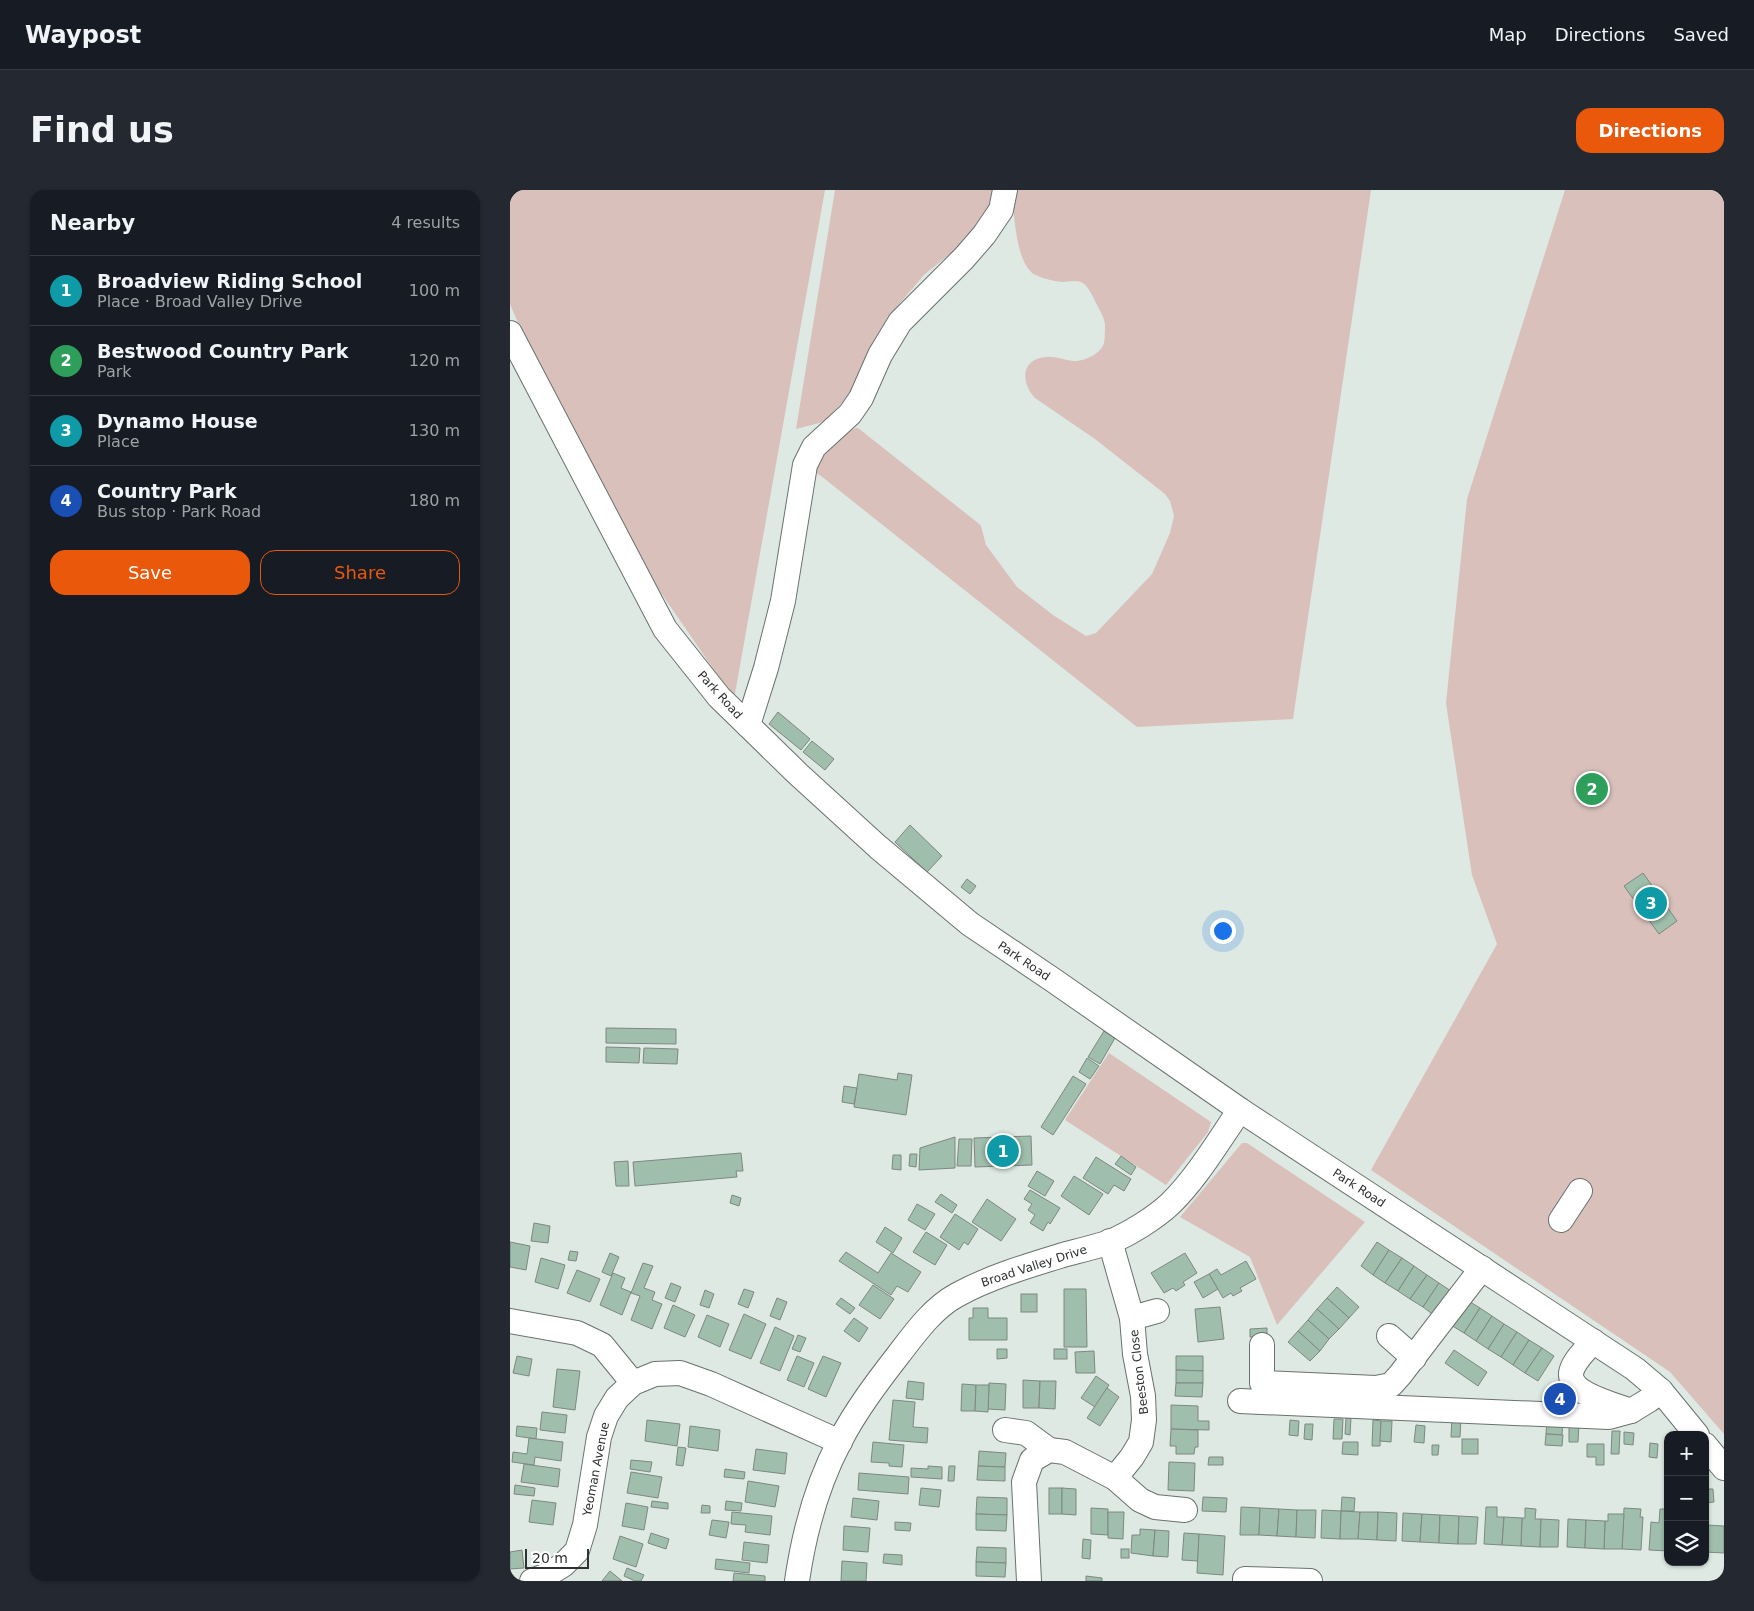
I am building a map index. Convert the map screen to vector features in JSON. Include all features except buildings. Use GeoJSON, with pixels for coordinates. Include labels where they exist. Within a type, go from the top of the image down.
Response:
{"type":"FeatureCollection","features":[{"type":"Feature","properties":{"kind":"street"},"geometry":{"type":"LineString","coordinates":[[748,725],[766,668],[783,601],[806,465],[814,447],[850,414],[861,398],[880,355],[900,322],[984,235],[1001,210],[1005,190]]}},
{"type":"Feature","properties":{"kind":"street","name":"Park Road"},"geometry":{"type":"LineString","coordinates":[[510,333],[665,629],[719,697],[798,774],[878,847],[970,924],[1240,1110],[1635,1369],[1661,1390],[1694,1431]]}},
{"type":"Feature","properties":{"kind":"street","name":"Broad Valley Drive"},"geometry":{"type":"LineString","coordinates":[[797,1581],[810,1516],[819,1489],[840,1442],[865,1400],[918,1329],[940,1307],[955,1296],[985,1281],[1110,1241],[1146,1222],[1170,1204],[1191,1180],[1240,1110]]}},
{"type":"Feature","properties":{"kind":"street"},"geometry":{"type":"LineString","coordinates":[[1561,1220],[1580,1191]]}},
{"type":"Feature","properties":{"kind":"street","name":"Beeston Close"},"geometry":{"type":"LineString","coordinates":[[1110,1241],[1132,1318],[1135,1354],[1143,1396],[1144,1420],[1141,1442],[1115,1478]]}},
{"type":"Feature","properties":{"kind":"street"},"geometry":{"type":"LineString","coordinates":[[1262,1345],[1262,1383],[1376,1388],[1391,1385],[1414,1358],[1482,1268]]}},
{"type":"Feature","properties":{"kind":"street","name":"Beeston Close"},"geometry":{"type":"LineString","coordinates":[[1132,1318],[1157,1311]]}},
{"type":"Feature","properties":{"kind":"street"},"geometry":{"type":"LineString","coordinates":[[510,1321],[577,1334],[602,1345],[634,1383]]}},
{"type":"Feature","properties":{"kind":"street"},"geometry":{"type":"LineString","coordinates":[[1389,1336],[1414,1358]]}},
{"type":"Feature","properties":{"kind":"street"},"geometry":{"type":"LineString","coordinates":[[1593,1341],[1576,1362],[1571,1373],[1572,1383],[1579,1390],[1631,1411]]}},
{"type":"Feature","properties":{"kind":"street","name":"Yeoman Avenue"},"geometry":{"type":"LineString","coordinates":[[532,1581],[545,1576],[563,1565],[577,1551],[585,1526],[599,1437],[606,1416],[617,1398],[634,1383],[655,1374],[680,1374],[712,1384],[840,1442]]}},
{"type":"Feature","properties":{"kind":"street"},"geometry":{"type":"LineString","coordinates":[[1240,1401],[1609,1417],[1631,1411],[1661,1390]]}},
{"type":"Feature","properties":{"kind":"street"},"geometry":{"type":"LineString","coordinates":[[1004,1430],[1026,1433],[1049,1450],[1065,1452],[1115,1478],[1140,1500],[1154,1507],[1184,1510]]}},
{"type":"Feature","properties":{"kind":"street"},"geometry":{"type":"LineString","coordinates":[[1029,1581],[1024,1482],[1032,1460],[1049,1450]]}},
{"type":"Feature","properties":{"kind":"street"},"geometry":{"type":"LineString","coordinates":[[1709,1450],[1724,1468]]}},
{"type":"Feature","properties":{"kind":"street"},"geometry":{"type":"LineString","coordinates":[[1245,1579],[1310,1581]]}},
{"type":"Feature","properties":{"kind":"shaded area"},"geometry":{"type":"Polygon","coordinates":[[[510,190],[825,190],[734,699],[637,558],[551,400],[510,304],[510,190]]]}},
{"type":"Feature","properties":{"kind":"shaded area"},"geometry":{"type":"Polygon","coordinates":[[[835,190],[995,190],[990,217],[965,246],[950,254],[925,274],[887,318],[878,334],[856,389],[823,422],[796,429],[835,190]]]}},
{"type":"Feature","properties":{"kind":"shaded area"},"geometry":{"type":"Polygon","coordinates":[[[1012,190],[1371,190],[1293,719],[1137,727],[816,473],[818,463],[825,450],[844,434],[858,428],[978,523],[981,526],[986,545],[1017,587],[1053,615],[1086,636],[1096,633],[1152,574],[1170,533],[1174,516],[1170,501],[1165,494],[1095,439],[1035,398],[1027,386],[1025,379],[1027,367],[1037,359],[1049,357],[1077,361],[1096,354],[1104,343],[1105,324],[1092,295],[1082,282],[1049,280],[1030,271],[1025,264],[1018,244],[1012,190]]]}},
{"type":"Feature","properties":{"kind":"shaded area"},"geometry":{"type":"Polygon","coordinates":[[[1565,190],[1724,190],[1724,1434],[1670,1372],[1371,1170],[1497,944],[1472,875],[1446,703],[1467,499],[1565,190]]]}},
{"type":"Feature","properties":{"kind":"shaded area"},"geometry":{"type":"Polygon","coordinates":[[[1109,1053],[1211,1122],[1208,1132],[1166,1185],[1065,1120],[1109,1053]]]}},
{"type":"Feature","properties":{"kind":"shaded area"},"geometry":{"type":"Polygon","coordinates":[[[1242,1143],[1247,1143],[1365,1222],[1277,1325],[1250,1257],[1180,1217],[1242,1143]]]}},
{"type":"Feature","properties":{"kind":"place","name":"Bestwood Country Park"},"geometry":{"type":"Point","coordinates":[1592,789]}},
{"type":"Feature","properties":{"kind":"place","name":"Dynamo House"},"geometry":{"type":"Point","coordinates":[1651,903]}},
{"type":"Feature","properties":{"kind":"place","name":"Broadview Riding School"},"geometry":{"type":"Point","coordinates":[1003,1151]}},
{"type":"Feature","properties":{"kind":"place","name":"Country Park"},"geometry":{"type":"Point","coordinates":[1560,1399]}}]}
